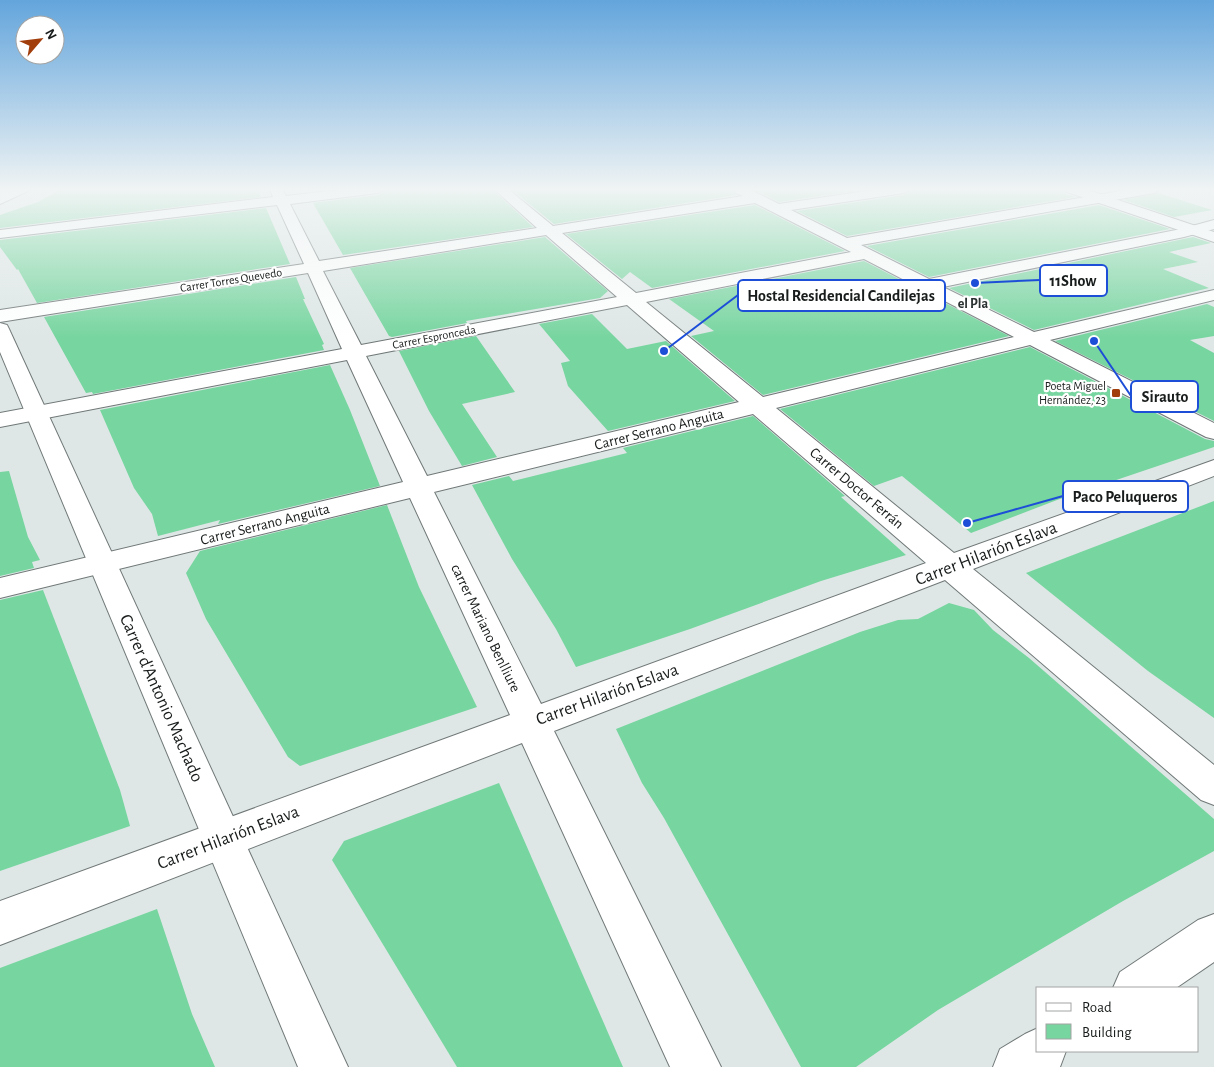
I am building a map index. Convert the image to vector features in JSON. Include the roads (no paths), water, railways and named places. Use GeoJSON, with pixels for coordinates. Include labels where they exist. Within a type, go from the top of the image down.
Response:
{"type":"FeatureCollection","features":[{"type":"Feature","properties":{"kind":"street","name":"carrer Mariano Benlliure"},"geometry":{"type":"LineString","coordinates":[[300,239],[696,1067]]}},
{"type":"Feature","properties":{"kind":"street","name":"Carrer Torres Quevedo"},"geometry":{"type":"LineString","coordinates":[[0,316],[494,239]]}},
{"type":"Feature","properties":{"kind":"street","name":"Carrer Doctor Ferrán"},"geometry":{"type":"LineString","coordinates":[[561,239],[1214,788]]}},
{"type":"Feature","properties":{"kind":"street"},"geometry":{"type":"LineString","coordinates":[[843,239],[858,246]]}},
{"type":"Feature","properties":{"kind":"street"},"geometry":{"type":"LineString","coordinates":[[847,239],[927,285],[1214,432]]}},
{"type":"Feature","properties":{"kind":"street","name":"Carrer Espronceda"},"geometry":{"type":"LineString","coordinates":[[0,420],[634,300],[894,239]]}},
{"type":"Feature","properties":{"kind":"street"},"geometry":{"type":"LineString","coordinates":[[927,285],[1150,239]]}},
{"type":"Feature","properties":{"kind":"street","name":"Carrer Serrano Anguita"},"geometry":{"type":"LineString","coordinates":[[0,588],[1185,302],[1210,305]]}},
{"type":"Feature","properties":{"kind":"street","name":"Carrer d'Antonio Machado"},"geometry":{"type":"LineString","coordinates":[[0,328],[323,1067]]}},
{"type":"Feature","properties":{"kind":"street","name":"Carrer Hilarión Eslava"},"geometry":{"type":"LineString","coordinates":[[0,923],[1214,467]]}},
{"type":"Feature","properties":{"kind":"street"},"geometry":{"type":"LineString","coordinates":[[1138,987],[1214,936]]}},
{"type":"Feature","properties":{"kind":"street"},"geometry":{"type":"LineString","coordinates":[[1018,1067],[1040,1052]]}},
{"type":"Feature","properties":{"kind":"place","name":"11Show"},"geometry":{"type":"Point","coordinates":[975,283]}},
{"type":"Feature","properties":{"kind":"place","name":"Sirauto"},"geometry":{"type":"Point","coordinates":[1094,341]}},
{"type":"Feature","properties":{"kind":"place","name":"Hostal Residencial Candilejas"},"geometry":{"type":"Point","coordinates":[664,351]}},
{"type":"Feature","properties":{"kind":"place","name":"Poeta Miguel Hernández, 23"},"geometry":{"type":"Point","coordinates":[1116,393]}},
{"type":"Feature","properties":{"kind":"place","name":"Paco Peluqueros"},"geometry":{"type":"Point","coordinates":[967,523]}},
{"type":"Feature","properties":{"kind":"district","name":"el Pla"},"geometry":{"type":"Point","coordinates":[973,303]}}]}
